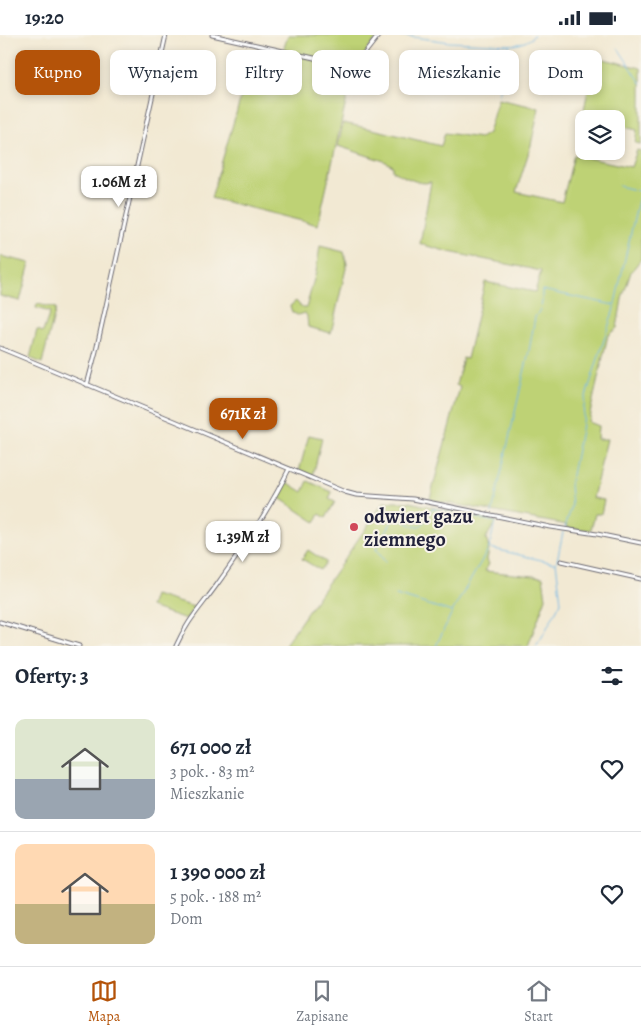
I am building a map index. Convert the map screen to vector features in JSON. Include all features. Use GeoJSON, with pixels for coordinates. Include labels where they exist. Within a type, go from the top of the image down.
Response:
{"type":"FeatureCollection","features":[{"type":"Feature","properties":{"kind":"street"},"geometry":{"type":"LineString","coordinates":[[87,385],[166,35]]}},
{"type":"Feature","properties":{"kind":"street"},"geometry":{"type":"LineString","coordinates":[[212,35],[354,67],[379,35]]}},
{"type":"Feature","properties":{"kind":"street"},"geometry":{"type":"LineString","coordinates":[[0,348],[351,494],[413,499],[641,543]]}},
{"type":"Feature","properties":{"kind":"street"},"geometry":{"type":"LineString","coordinates":[[176,646],[187,623],[225,574],[272,502],[288,469]]}},
{"type":"Feature","properties":{"kind":"street"},"geometry":{"type":"LineString","coordinates":[[561,561],[641,579]]}},
{"type":"Feature","properties":{"kind":"street"},"geometry":{"type":"LineString","coordinates":[[0,622],[79,646]]}},
{"type":"Feature","properties":{"kind":"green space"},"geometry":{"type":"Polygon","coordinates":[[[288,35],[379,35],[367,50],[312,50],[312,95],[348,95],[318,225],[211,198],[242,95],[302,95],[302,50],[283,50],[288,35]]]}},
{"type":"Feature","properties":{"kind":"green space"},"geometry":{"type":"Polygon","coordinates":[[[602,59],[641,68],[641,144],[635,143],[637,130],[625,127],[625,110],[584,110],[587,95],[602,95],[602,59]]]}},
{"type":"Feature","properties":{"kind":"green space"},"geometry":{"type":"Polygon","coordinates":[[[498,99],[539,108],[531,145],[516,192],[562,202],[574,155],[575,160],[598,160],[631,167],[637,150],[641,151],[641,259],[631,272],[622,299],[617,328],[608,335],[588,422],[598,426],[597,439],[607,439],[593,498],[604,500],[601,514],[595,514],[591,530],[567,528],[567,525],[432,500],[430,498],[460,387],[456,385],[463,358],[467,359],[485,282],[535,292],[541,271],[420,244],[431,182],[422,183],[412,180],[393,171],[393,166],[384,161],[338,146],[343,123],[441,146],[445,133],[480,138],[488,133],[498,99]]]}},
{"type":"Feature","properties":{"kind":"green space"},"geometry":{"type":"Polygon","coordinates":[[[320,246],[344,252],[347,264],[331,333],[308,327],[305,313],[297,315],[292,312],[290,306],[296,301],[302,308],[306,308],[316,272],[320,246]]]}},
{"type":"Feature","properties":{"kind":"green space"},"geometry":{"type":"Polygon","coordinates":[[[0,256],[30,263],[20,301],[0,296],[0,256]]]}},
{"type":"Feature","properties":{"kind":"green space"},"geometry":{"type":"Polygon","coordinates":[[[37,304],[56,308],[42,363],[30,358],[37,330],[43,332],[50,312],[36,308],[37,304]]]}},
{"type":"Feature","properties":{"kind":"green space"},"geometry":{"type":"Polygon","coordinates":[[[309,435],[322,438],[313,476],[299,471],[309,435]]]}},
{"type":"Feature","properties":{"kind":"green space"},"geometry":{"type":"Polygon","coordinates":[[[308,481],[332,492],[329,499],[335,502],[326,518],[320,514],[315,522],[278,497],[287,482],[303,492],[308,481]]]}},
{"type":"Feature","properties":{"kind":"green space"},"geometry":{"type":"Polygon","coordinates":[[[384,502],[409,502],[496,521],[486,538],[489,549],[487,560],[489,564],[485,571],[543,577],[546,598],[528,646],[284,646],[384,502]]]}},
{"type":"Feature","properties":{"kind":"green space"},"geometry":{"type":"Polygon","coordinates":[[[308,550],[326,562],[320,570],[302,559],[308,550]]]}},
{"type":"Feature","properties":{"kind":"green space"},"geometry":{"type":"Polygon","coordinates":[[[154,595],[194,607],[186,619],[150,607],[154,595]]]}},
{"type":"Feature","properties":{"kind":"waterway"},"geometry":{"type":"LineString","coordinates":[[396,35],[405,36]]}},
{"type":"Feature","properties":{"kind":"waterway"},"geometry":{"type":"LineString","coordinates":[[406,36],[450,42],[510,45],[523,43],[534,35]]}},
{"type":"Feature","properties":{"kind":"waterway"},"geometry":{"type":"LineString","coordinates":[[509,50],[510,45]]}},
{"type":"Feature","properties":{"kind":"waterway"},"geometry":{"type":"LineString","coordinates":[[618,48],[641,83]]}},
{"type":"Feature","properties":{"kind":"waterway"},"geometry":{"type":"LineString","coordinates":[[619,186],[640,191]]}},
{"type":"Feature","properties":{"kind":"waterway"},"geometry":{"type":"LineString","coordinates":[[565,527],[572,506],[570,485],[585,399],[613,312],[641,188]]}},
{"type":"Feature","properties":{"kind":"waterway"},"geometry":{"type":"LineString","coordinates":[[492,513],[535,317],[540,310],[542,302],[542,290],[614,305]]}},
{"type":"Feature","properties":{"kind":"waterway"},"geometry":{"type":"LineString","coordinates":[[385,562],[376,549],[395,516],[416,526],[424,522],[432,508],[495,522],[489,548],[452,612],[436,646]]}},
{"type":"Feature","properties":{"kind":"waterway"},"geometry":{"type":"LineString","coordinates":[[557,561],[563,532]]}},
{"type":"Feature","properties":{"kind":"waterway"},"geometry":{"type":"LineString","coordinates":[[490,548],[556,562],[561,602],[536,646]]}},
{"type":"Feature","properties":{"kind":"waterway"},"geometry":{"type":"LineString","coordinates":[[396,595],[452,612]]}},
{"type":"Feature","properties":{"kind":"place","name":"odwiert gazu ziemnego"},"geometry":{"type":"Point","coordinates":[354,527]}}]}
